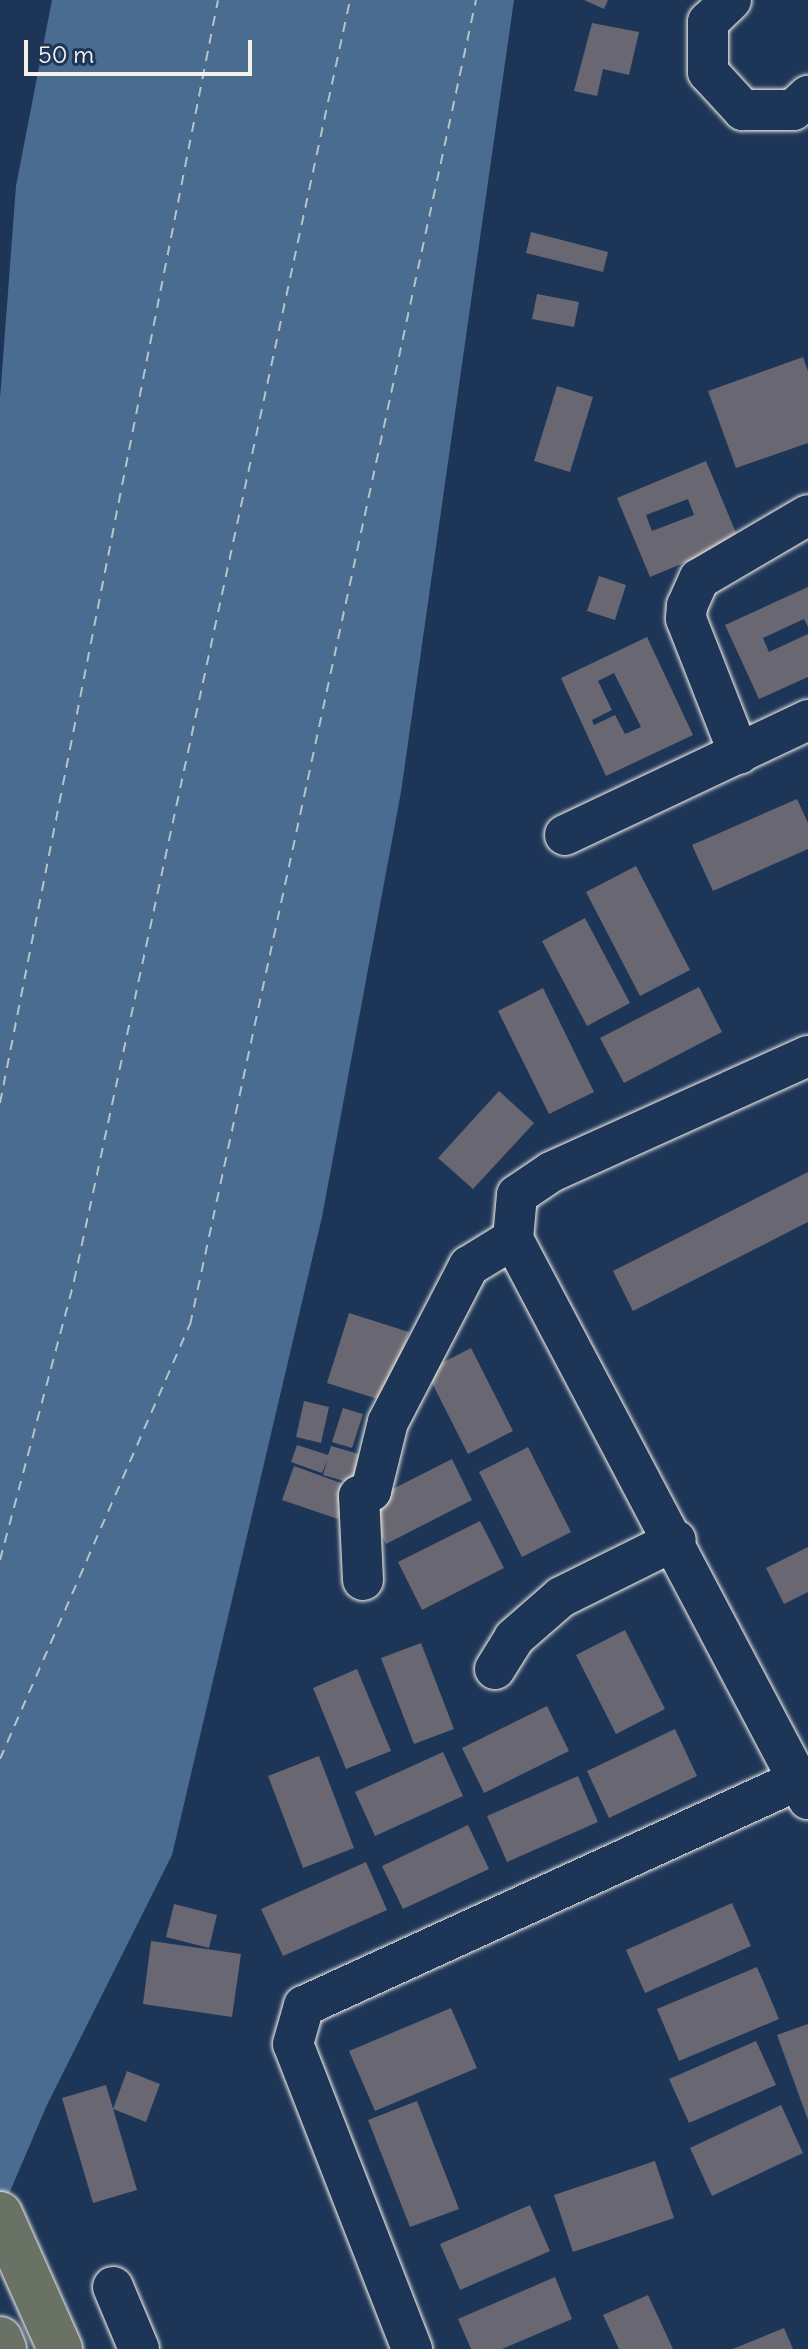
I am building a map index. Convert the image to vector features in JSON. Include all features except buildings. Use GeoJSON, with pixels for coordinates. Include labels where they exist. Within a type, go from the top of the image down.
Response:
{"type":"FeatureCollection","features":[{"type":"Feature","properties":{"kind":"main road"},"geometry":{"type":"LineString","coordinates":[[0,2214],[52,2332]]}},
{"type":"Feature","properties":{"kind":"main road"},"geometry":{"type":"LineString","coordinates":[[0,2339],[4,2349]]}},
{"type":"Feature","properties":{"kind":"street"},"geometry":{"type":"LineString","coordinates":[[731,0],[708,22],[708,72],[743,110],[793,110],[808,96]]}},
{"type":"Feature","properties":{"kind":"street"},"geometry":{"type":"LineString","coordinates":[[739,754],[686,619],[687,606],[699,579],[808,515]]}},
{"type":"Feature","properties":{"kind":"street"},"geometry":{"type":"LineString","coordinates":[[565,835],[808,720]]}},
{"type":"Feature","properties":{"kind":"street"},"geometry":{"type":"LineString","coordinates":[[412,2349],[293,2044],[304,2006],[803,1790],[676,1540],[513,1239],[517,1195],[551,1172],[808,1056]]}},
{"type":"Feature","properties":{"kind":"street"},"geometry":{"type":"LineString","coordinates":[[363,1580],[359,1496],[371,1491],[388,1422],[469,1266],[513,1239]]}},
{"type":"Feature","properties":{"kind":"street"},"geometry":{"type":"LineString","coordinates":[[495,1669],[514,1638],[561,1597],[676,1540]]}},
{"type":"Feature","properties":{"kind":"street"},"geometry":{"type":"LineString","coordinates":[[113,2287],[139,2349]]}},
{"type":"Feature","properties":{"kind":"water"},"geometry":{"type":"Polygon","coordinates":[[[52,0],[514,0],[401,792],[322,1217],[172,1855],[46,2107],[0,2215],[0,398],[16,186],[52,0]]]}},
{"type":"Feature","properties":{"kind":"ferry route"},"geometry":{"type":"LineString","coordinates":[[0,1103],[218,0]]}},
{"type":"Feature","properties":{"kind":"ferry route"},"geometry":{"type":"LineString","coordinates":[[0,1560],[74,1281],[350,0]]}},
{"type":"Feature","properties":{"kind":"ferry route"},"geometry":{"type":"LineString","coordinates":[[0,1759],[190,1325],[476,0]]}}]}
